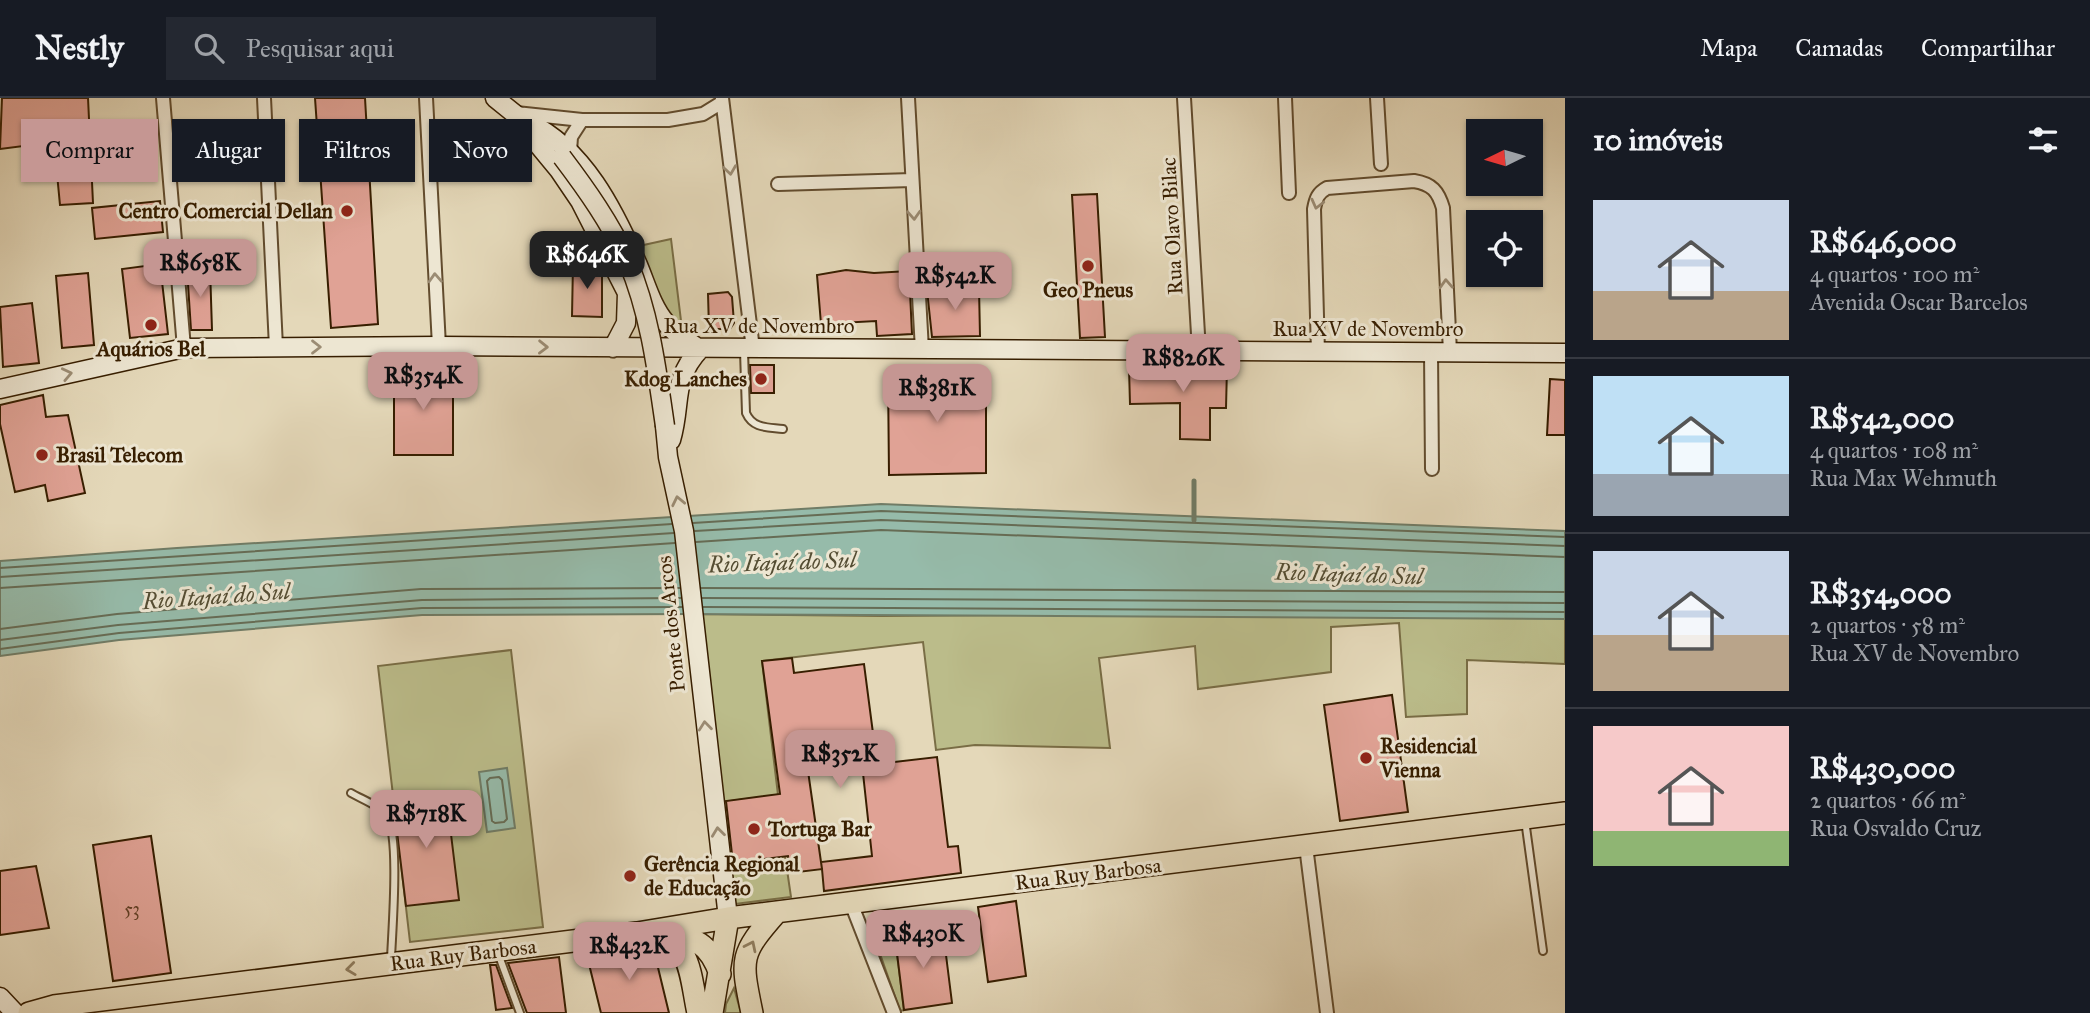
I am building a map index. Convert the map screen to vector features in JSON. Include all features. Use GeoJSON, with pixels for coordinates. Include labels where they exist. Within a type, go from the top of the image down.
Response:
{"type":"FeatureCollection","features":[{"type":"Feature","properties":{"kind":"main road"},"geometry":{"type":"LineString","coordinates":[[495,98],[566,154],[594,183],[617,221],[657,309],[676,332],[701,349],[689,361],[681,376],[668,453]]}},
{"type":"Feature","properties":{"kind":"main road"},"geometry":{"type":"LineString","coordinates":[[522,117],[540,147],[580,201],[627,293],[626,323],[613,348]]}},
{"type":"Feature","properties":{"kind":"main road","name":"Ponte dos Arcos"},"geometry":{"type":"LineString","coordinates":[[566,154],[628,263],[651,338],[668,453],[684,531],[728,918]]}},
{"type":"Feature","properties":{"kind":"main road"},"geometry":{"type":"LineString","coordinates":[[613,264],[617,221]]}},
{"type":"Feature","properties":{"kind":"main road"},"geometry":{"type":"LineString","coordinates":[[627,293],[657,309]]}},
{"type":"Feature","properties":{"kind":"main road","name":"Rua XV de Novembro"},"geometry":{"type":"LineString","coordinates":[[0,388],[184,348],[439,346],[1565,353]]}},
{"type":"Feature","properties":{"kind":"main road","name":"Rua Ruy Barbosa"},"geometry":{"type":"LineString","coordinates":[[29,1013],[41,1008],[64,1009],[638,933],[728,918],[1565,813]]}},
{"type":"Feature","properties":{"kind":"main road"},"geometry":{"type":"LineString","coordinates":[[752,1013],[744,968],[747,949],[776,913]]}},
{"type":"Feature","properties":{"kind":"main road"},"geometry":{"type":"LineString","coordinates":[[712,1013],[728,918]]}},
{"type":"Feature","properties":{"kind":"main road"},"geometry":{"type":"LineString","coordinates":[[638,933],[682,936],[698,942],[714,958],[720,974]]}},
{"type":"Feature","properties":{"kind":"main road"},"geometry":{"type":"LineString","coordinates":[[661,934],[676,943],[686,955],[698,1013]]}},
{"type":"Feature","properties":{"kind":"main road"},"geometry":{"type":"LineString","coordinates":[[0,997],[15,1013]]}},
{"type":"Feature","properties":{"kind":"street"},"geometry":{"type":"LineString","coordinates":[[163,98],[184,348]]}},
{"type":"Feature","properties":{"kind":"street"},"geometry":{"type":"LineString","coordinates":[[264,98],[276,347]]}},
{"type":"Feature","properties":{"kind":"street"},"geometry":{"type":"LineString","coordinates":[[426,98],[439,346]]}},
{"type":"Feature","properties":{"kind":"street"},"geometry":{"type":"LineString","coordinates":[[908,98],[922,350]]}},
{"type":"Feature","properties":{"kind":"street","name":"Rua Olavo Bilac"},"geometry":{"type":"LineString","coordinates":[[1184,98],[1199,351]]}},
{"type":"Feature","properties":{"kind":"street"},"geometry":{"type":"LineString","coordinates":[[1285,98],[1289,192]]}},
{"type":"Feature","properties":{"kind":"street"},"geometry":{"type":"LineString","coordinates":[[1377,98],[1381,164]]}},
{"type":"Feature","properties":{"kind":"street"},"geometry":{"type":"LineString","coordinates":[[522,117],[668,120],[703,114],[721,100]]}},
{"type":"Feature","properties":{"kind":"street"},"geometry":{"type":"LineString","coordinates":[[721,100],[749,349]]}},
{"type":"Feature","properties":{"kind":"street"},"geometry":{"type":"LineString","coordinates":[[566,154],[582,120]]}},
{"type":"Feature","properties":{"kind":"street"},"geometry":{"type":"LineString","coordinates":[[778,184],[912,180]]}},
{"type":"Feature","properties":{"kind":"street"},"geometry":{"type":"LineString","coordinates":[[1318,352],[1314,209],[1320,192],[1327,188],[1414,181],[1426,183],[1434,189],[1443,208],[1440,352],[1432,469]]}},
{"type":"Feature","properties":{"kind":"street"},"geometry":{"type":"LineString","coordinates":[[1306,846],[1327,1013]]}},
{"type":"Feature","properties":{"kind":"street"},"geometry":{"type":"LineString","coordinates":[[851,903],[894,1013]]}},
{"type":"Feature","properties":{"kind":"lane"},"geometry":{"type":"LineString","coordinates":[[749,349],[746,413],[756,426],[783,429]]}},
{"type":"Feature","properties":{"kind":"lane"},"geometry":{"type":"LineString","coordinates":[[351,793],[378,807],[388,818],[394,840],[391,964]]}},
{"type":"Feature","properties":{"kind":"lane"},"geometry":{"type":"LineString","coordinates":[[1525,818],[1543,951]]}},
{"type":"Feature","properties":{"kind":"lane"},"geometry":{"type":"LineString","coordinates":[[498,950],[520,1013]]}},
{"type":"Feature","properties":{"kind":"shaded area"},"geometry":{"type":"Polygon","coordinates":[[[671,239],[682,329],[671,326],[639,246],[671,239]]]}},
{"type":"Feature","properties":{"kind":"shaded area"},"geometry":{"type":"Polygon","coordinates":[[[1565,611],[1565,664],[1467,660],[1467,714],[1406,717],[1399,623],[1331,627],[1331,672],[1198,689],[1195,646],[1099,658],[1110,748],[975,745],[936,750],[923,642],[762,661],[778,795],[722,802],[694,614],[882,616],[1565,611]]]}},
{"type":"Feature","properties":{"kind":"shaded area"},"geometry":{"type":"Polygon","coordinates":[[[511,650],[543,927],[410,942],[378,666],[511,650]]]}},
{"type":"Feature","properties":{"kind":"shaded area"},"geometry":{"type":"Polygon","coordinates":[[[785,856],[791,897],[735,904],[730,864],[785,856]]]}},
{"type":"Feature","properties":{"kind":"shaded area"},"geometry":{"type":"Polygon","coordinates":[[[942,919],[943,931],[895,938],[904,1010],[900,1011],[871,928],[942,919]]]}},
{"type":"Feature","properties":{"kind":"shaded area"},"geometry":{"type":"Polygon","coordinates":[[[734,988],[741,1013],[725,1013],[726,1004],[734,988]]]}},
{"type":"Feature","properties":{"kind":"water","name":"Rio Itajaí do Sul"},"geometry":{"type":"Polygon","coordinates":[[[881,504],[1565,531],[1565,619],[422,615],[119,640],[0,656],[0,561],[881,504]]]}},
{"type":"Feature","properties":{"kind":"water"},"geometry":{"type":"Polygon","coordinates":[[[507,768],[515,828],[487,832],[479,772],[507,768]]]}},
{"type":"Feature","properties":{"kind":"building"},"geometry":{"type":"Polygon","coordinates":[[[2,98],[88,98],[89,119],[21,119],[21,146],[0,149],[2,98]]]}},
{"type":"Feature","properties":{"kind":"building","name":"Centro Comercial Dellan"},"geometry":{"type":"Polygon","coordinates":[[[315,98],[365,98],[366,119],[316,119],[315,98]]]}},
{"type":"Feature","properties":{"kind":"building"},"geometry":{"type":"Polygon","coordinates":[[[58,182],[92,182],[93,203],[60,205],[58,182]]]}},
{"type":"Feature","properties":{"kind":"building","name":"Centro Comercial Dellan"},"geometry":{"type":"Polygon","coordinates":[[[321,182],[370,182],[378,324],[331,328],[321,182]]]}},
{"type":"Feature","properties":{"kind":"building","name":"Geo Pneus"},"geometry":{"type":"Polygon","coordinates":[[[1097,194],[1105,337],[1080,338],[1072,195],[1097,194]]]}},
{"type":"Feature","properties":{"kind":"building"},"geometry":{"type":"Polygon","coordinates":[[[160,201],[163,232],[95,239],[92,208],[160,201]]]}},
{"type":"Feature","properties":{"kind":"building"},"geometry":{"type":"Polygon","coordinates":[[[160,264],[168,334],[130,338],[122,269],[160,264]]]}},
{"type":"Feature","properties":{"kind":"building"},"geometry":{"type":"Polygon","coordinates":[[[573,264],[598,264],[602,270],[602,317],[572,316],[573,264]]]}},
{"type":"Feature","properties":{"kind":"building"},"geometry":{"type":"Polygon","coordinates":[[[210,268],[212,330],[191,330],[187,269],[210,268]]]}},
{"type":"Feature","properties":{"kind":"building"},"geometry":{"type":"Polygon","coordinates":[[[846,270],[874,273],[909,271],[912,334],[877,336],[876,321],[821,324],[817,275],[846,270]]]}},
{"type":"Feature","properties":{"kind":"building"},"geometry":{"type":"Polygon","coordinates":[[[88,273],[94,345],[62,348],[56,276],[88,273]]]}},
{"type":"Feature","properties":{"kind":"building"},"geometry":{"type":"Polygon","coordinates":[[[979,288],[980,336],[932,337],[927,290],[979,288]]]}},
{"type":"Feature","properties":{"kind":"building"},"geometry":{"type":"Polygon","coordinates":[[[728,292],[732,297],[734,323],[730,329],[709,329],[708,294],[728,292]]]}},
{"type":"Feature","properties":{"kind":"building"},"geometry":{"type":"Polygon","coordinates":[[[32,303],[39,363],[3,367],[0,307],[32,303]]]}},
{"type":"Feature","properties":{"kind":"building","name":"Kdog Lanches"},"geometry":{"type":"Polygon","coordinates":[[[750,365],[774,365],[774,393],[751,393],[750,365]]]}},
{"type":"Feature","properties":{"kind":"building"},"geometry":{"type":"Polygon","coordinates":[[[1227,367],[1226,408],[1210,408],[1210,440],[1180,439],[1180,403],[1130,404],[1129,368],[1227,367]]]}},
{"type":"Feature","properties":{"kind":"building"},"geometry":{"type":"Polygon","coordinates":[[[394,368],[453,369],[453,455],[394,455],[394,368]]]}},
{"type":"Feature","properties":{"kind":"building"},"geometry":{"type":"Polygon","coordinates":[[[986,374],[986,473],[889,475],[888,375],[986,374]]]}},
{"type":"Feature","properties":{"kind":"building"},"geometry":{"type":"Polygon","coordinates":[[[1550,379],[1565,380],[1565,435],[1547,435],[1550,379]]]}},
{"type":"Feature","properties":{"kind":"building","name":"Brasil Telecom"},"geometry":{"type":"Polygon","coordinates":[[[43,395],[46,417],[68,415],[85,493],[48,501],[45,485],[15,492],[0,424],[0,405],[43,395]]]}},
{"type":"Feature","properties":{"kind":"building"},"geometry":{"type":"Polygon","coordinates":[[[792,658],[794,673],[864,664],[877,764],[937,757],[948,847],[958,846],[961,873],[824,891],[822,869],[790,873],[788,856],[733,863],[726,801],[780,794],[762,661],[792,658]],[[862,764],[808,771],[821,862],[872,856],[862,764]]]}},
{"type":"Feature","properties":{"kind":"building","name":"Residencial Vienna"},"geometry":{"type":"Polygon","coordinates":[[[1392,695],[1408,812],[1340,821],[1324,705],[1392,695]]]}},
{"type":"Feature","properties":{"kind":"building"},"geometry":{"type":"Polygon","coordinates":[[[446,793],[459,900],[406,906],[393,799],[446,793]]]}},
{"type":"Feature","properties":{"kind":"building"},"geometry":{"type":"Polygon","coordinates":[[[151,836],[171,973],[113,981],[93,845],[151,836]]]}},
{"type":"Feature","properties":{"kind":"building"},"geometry":{"type":"Polygon","coordinates":[[[36,866],[49,928],[0,935],[0,871],[36,866]]]}},
{"type":"Feature","properties":{"kind":"building"},"geometry":{"type":"Polygon","coordinates":[[[1016,901],[1026,976],[988,982],[978,907],[1016,901]]]}},
{"type":"Feature","properties":{"kind":"building"},"geometry":{"type":"Polygon","coordinates":[[[943,931],[952,1003],[904,1010],[895,937],[943,931]]]}},
{"type":"Feature","properties":{"kind":"building"},"geometry":{"type":"Polygon","coordinates":[[[645,946],[653,947],[669,1013],[601,1013],[588,960],[645,946]]]}},
{"type":"Feature","properties":{"kind":"building"},"geometry":{"type":"Polygon","coordinates":[[[559,957],[566,1013],[527,1013],[508,963],[559,957]]]}},
{"type":"Feature","properties":{"kind":"building"},"geometry":{"type":"Polygon","coordinates":[[[490,965],[496,965],[512,1008],[496,1010],[490,965]]]}},
{"type":"Feature","properties":{"kind":"waterway"},"geometry":{"type":"LineString","coordinates":[[1194,481],[1194,520]]}},
{"type":"Feature","properties":{"kind":"place","name":"Centro Comercial Dellan"},"geometry":{"type":"Point","coordinates":[347,211]}},
{"type":"Feature","properties":{"kind":"place","name":"Geo Pneus"},"geometry":{"type":"Point","coordinates":[1088,266]}},
{"type":"Feature","properties":{"kind":"place","name":"Aquários Bel"},"geometry":{"type":"Point","coordinates":[151,325]}},
{"type":"Feature","properties":{"kind":"place","name":"Kdog Lanches"},"geometry":{"type":"Point","coordinates":[761,379]}},
{"type":"Feature","properties":{"kind":"place","name":"Brasil Telecom"},"geometry":{"type":"Point","coordinates":[42,455]}},
{"type":"Feature","properties":{"kind":"place","name":"Residencial Vienna"},"geometry":{"type":"Point","coordinates":[1366,758]}},
{"type":"Feature","properties":{"kind":"place","name":"Tortuga Bar"},"geometry":{"type":"Point","coordinates":[754,829]}},
{"type":"Feature","properties":{"kind":"place","name":"Gerência Regional de Educação"},"geometry":{"type":"Point","coordinates":[630,876]}}]}
